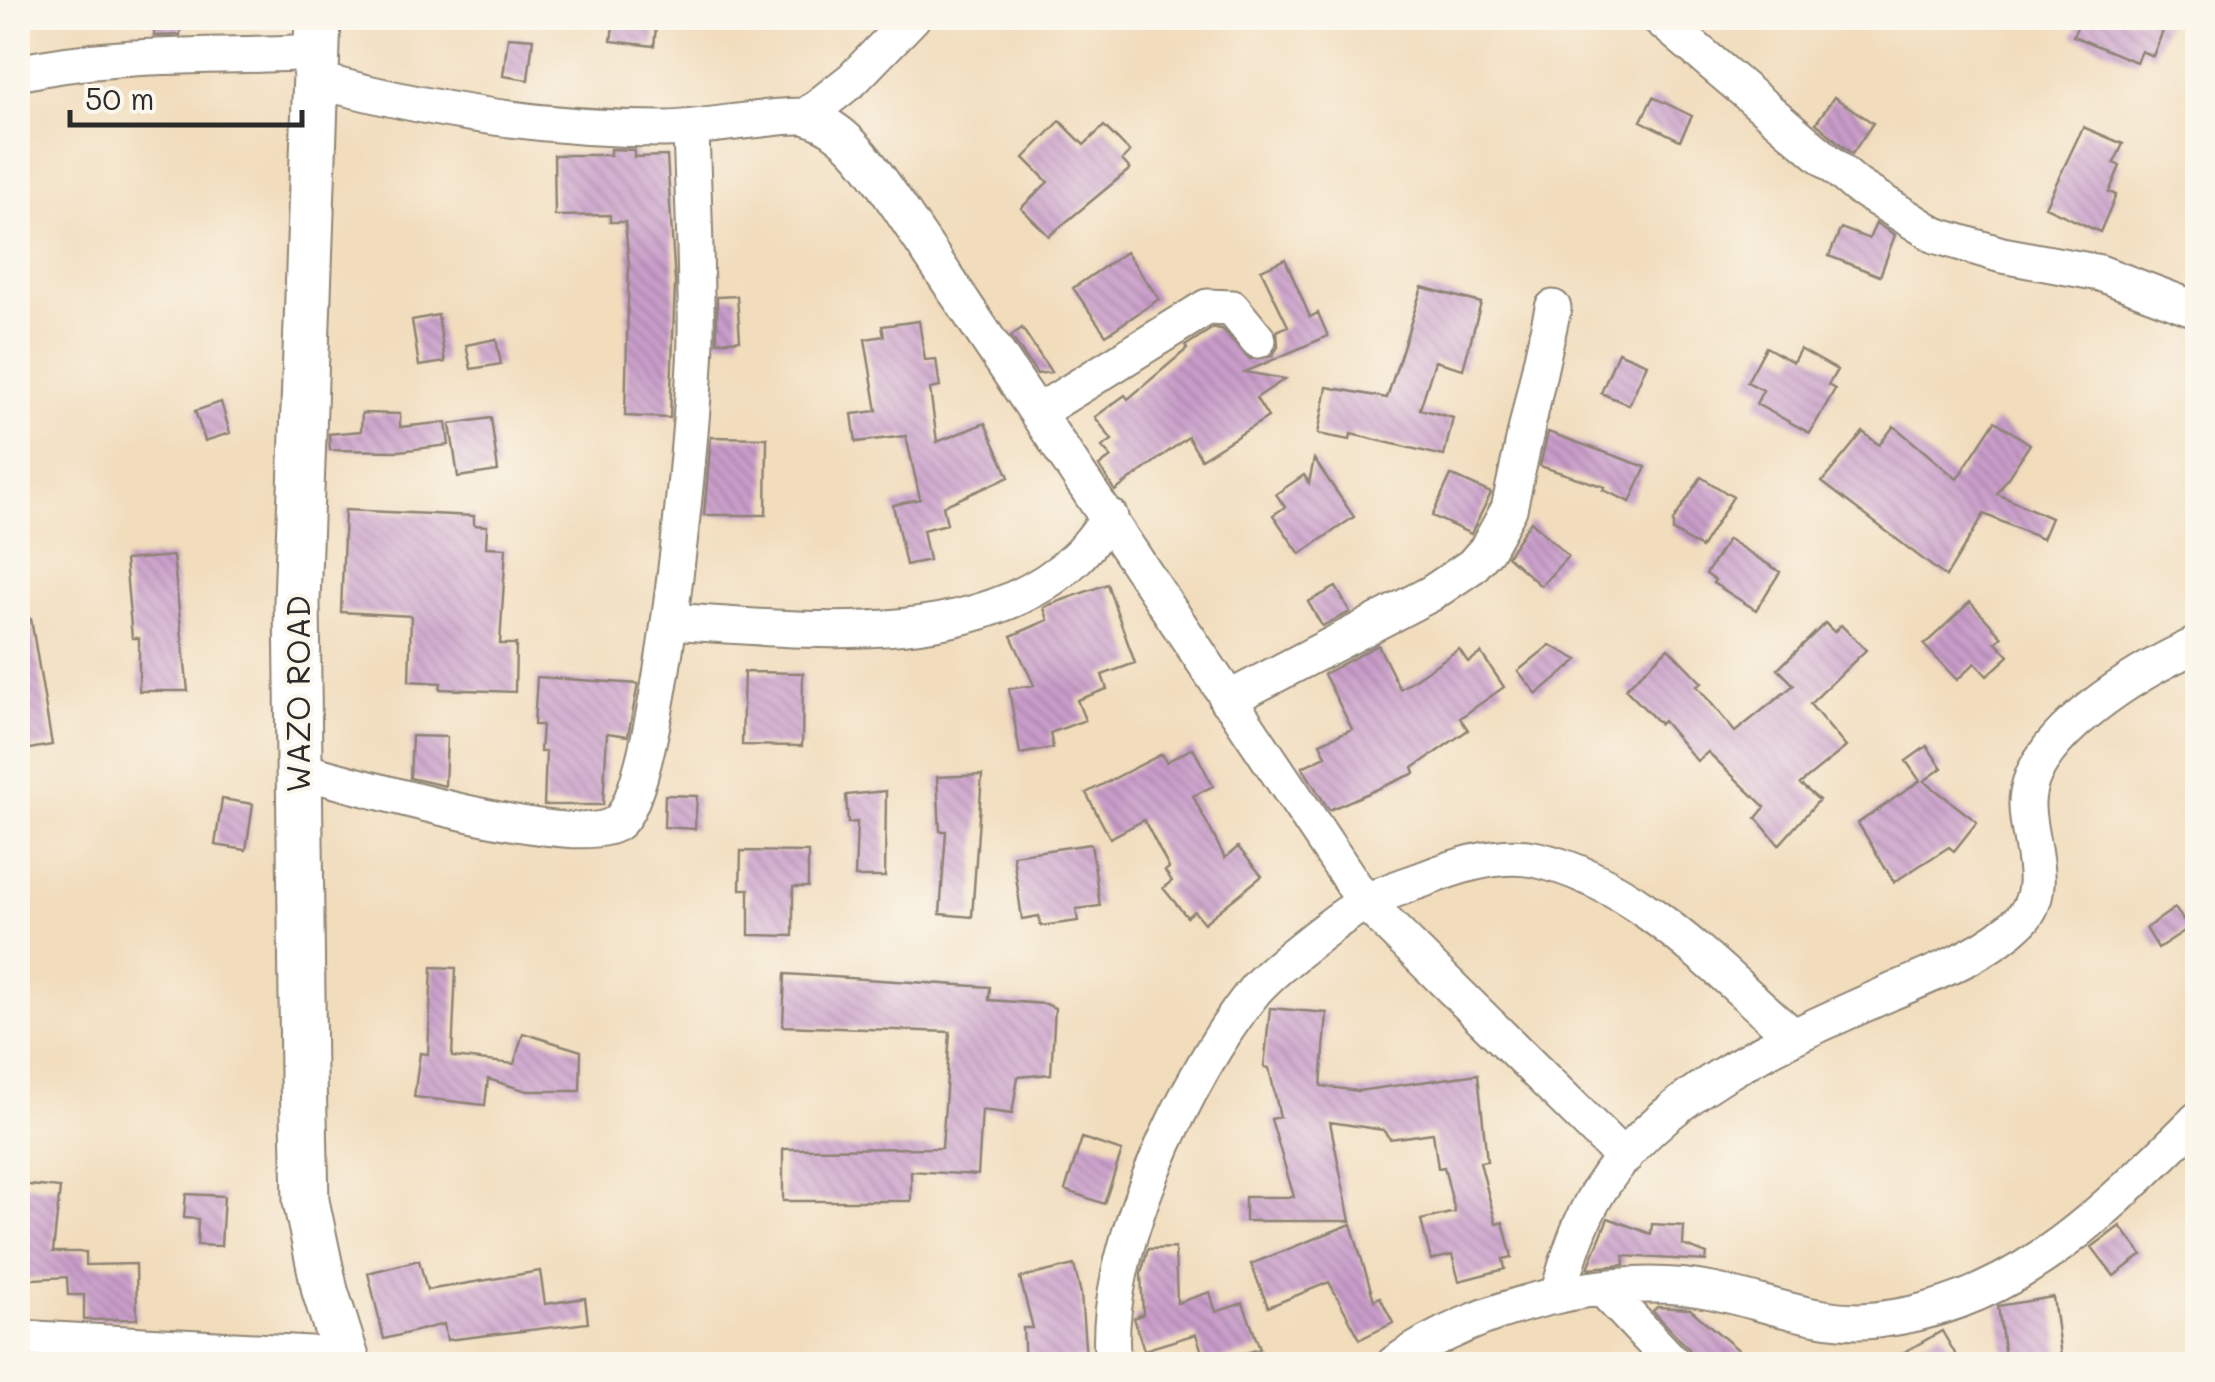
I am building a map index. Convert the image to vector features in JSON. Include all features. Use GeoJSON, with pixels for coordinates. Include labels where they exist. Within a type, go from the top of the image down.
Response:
{"type":"FeatureCollection","features":[{"type":"Feature","properties":{"kind":"main road","name":"WAZO ROAD"},"geometry":{"type":"LineString","coordinates":[[317,50],[302,368],[299,770],[306,1202],[325,1291],[347,1360]]}},
{"type":"Feature","properties":{"kind":"street"},"geometry":{"type":"LineString","coordinates":[[18,72],[56,64],[317,50],[397,102],[499,118],[617,129],[691,130],[806,116],[853,79],[912,18]]}},
{"type":"Feature","properties":{"kind":"street"},"geometry":{"type":"LineString","coordinates":[[1658,18],[1857,186],[1935,234],[2002,255],[2100,273],[2198,310]]}},
{"type":"Feature","properties":{"kind":"street"},"geometry":{"type":"LineString","coordinates":[[806,116],[858,151],[1110,516],[1227,700],[1365,902],[1624,1158]]}},
{"type":"Feature","properties":{"kind":"street"},"geometry":{"type":"LineString","coordinates":[[299,770],[466,813],[584,830],[614,826],[626,814],[637,787],[670,621],[690,446],[695,354],[691,130]]}},
{"type":"Feature","properties":{"kind":"street"},"geometry":{"type":"LineString","coordinates":[[1038,412],[1208,307],[1232,308],[1258,340]]}},
{"type":"Feature","properties":{"kind":"street"},"geometry":{"type":"LineString","coordinates":[[1227,700],[1432,593],[1472,566],[1488,549],[1509,509],[1553,308]]}},
{"type":"Feature","properties":{"kind":"street"},"geometry":{"type":"LineString","coordinates":[[670,621],[866,628],[932,623],[995,607],[1036,587],[1076,558],[1110,516]]}},
{"type":"Feature","properties":{"kind":"street"},"geometry":{"type":"LineString","coordinates":[[1558,1295],[1570,1250],[1598,1191],[1624,1158],[1691,1094],[1794,1036],[1954,962],[2022,919],[2033,901],[2036,876],[2026,802],[2033,775],[2049,751],[2092,706],[2198,644]]}},
{"type":"Feature","properties":{"kind":"street"},"geometry":{"type":"LineString","coordinates":[[1113,1364],[1110,1338],[1128,1238],[1174,1123],[1212,1050],[1258,987],[1365,902],[1462,864],[1531,858],[1594,878],[1667,928],[1794,1036]]}},
{"type":"Feature","properties":{"kind":"street"},"geometry":{"type":"LineString","coordinates":[[1394,1364],[1485,1316],[1558,1295],[1671,1286],[1815,1317],[1874,1320],[1944,1306],[2014,1277],[2088,1227],[2198,1119]]}},
{"type":"Feature","properties":{"kind":"street"},"geometry":{"type":"LineString","coordinates":[[1605,1291],[1674,1364]]}},
{"type":"Feature","properties":{"kind":"street"},"geometry":{"type":"LineString","coordinates":[[18,1338],[347,1360]]}},
{"type":"Feature","properties":{"kind":"building"},"geometry":{"type":"Polygon","coordinates":[[[155,18],[181,18],[180,35],[154,36],[155,18]]]}},
{"type":"Feature","properties":{"kind":"building"},"geometry":{"type":"Polygon","coordinates":[[[614,18],[657,18],[654,46],[611,41],[614,18]]]}},
{"type":"Feature","properties":{"kind":"building"},"geometry":{"type":"Polygon","coordinates":[[[2081,18],[2152,18],[2166,23],[2153,56],[2141,51],[2136,62],[2073,36],[2081,18]]]}},
{"type":"Feature","properties":{"kind":"building"},"geometry":{"type":"Polygon","coordinates":[[[508,37],[533,39],[528,80],[503,76],[508,37]]]}},
{"type":"Feature","properties":{"kind":"building"},"geometry":{"type":"Polygon","coordinates":[[[1653,97],[1692,116],[1680,140],[1641,121],[1653,97]]]}},
{"type":"Feature","properties":{"kind":"building"},"geometry":{"type":"Polygon","coordinates":[[[1834,97],[1873,123],[1852,154],[1816,123],[1834,97]]]}},
{"type":"Feature","properties":{"kind":"building"},"geometry":{"type":"Polygon","coordinates":[[[1060,121],[1084,145],[1104,126],[1130,152],[1122,160],[1130,169],[1049,236],[1021,208],[1048,182],[1024,158],[1060,121]]]}},
{"type":"Feature","properties":{"kind":"building"},"geometry":{"type":"Polygon","coordinates":[[[2083,127],[2123,144],[2114,163],[2120,166],[2109,192],[2116,195],[2100,232],[2045,207],[2083,127]]]}},
{"type":"Feature","properties":{"kind":"building"},"geometry":{"type":"Polygon","coordinates":[[[610,149],[634,150],[634,157],[667,156],[675,283],[670,418],[625,416],[629,266],[625,222],[610,222],[610,215],[555,216],[554,155],[610,155],[610,149]]]}},
{"type":"Feature","properties":{"kind":"building"},"geometry":{"type":"Polygon","coordinates":[[[1876,223],[1895,235],[1880,276],[1829,256],[1841,228],[1869,239],[1876,223]]]}},
{"type":"Feature","properties":{"kind":"building"},"geometry":{"type":"Polygon","coordinates":[[[1126,252],[1159,299],[1106,335],[1073,288],[1126,252]]]}},
{"type":"Feature","properties":{"kind":"building"},"geometry":{"type":"Polygon","coordinates":[[[1285,259],[1310,317],[1318,313],[1328,336],[1245,372],[1285,379],[1256,398],[1268,417],[1201,459],[1188,437],[1115,491],[1099,466],[1111,457],[1102,447],[1112,440],[1095,417],[1125,395],[1128,399],[1187,349],[1185,346],[1213,328],[1222,329],[1250,359],[1272,356],[1278,347],[1277,331],[1288,326],[1261,270],[1285,259]]]}},
{"type":"Feature","properties":{"kind":"building"},"geometry":{"type":"Polygon","coordinates":[[[1422,287],[1481,303],[1463,369],[1435,361],[1420,409],[1453,418],[1444,456],[1351,434],[1350,440],[1318,434],[1327,387],[1387,398],[1422,287]]]}},
{"type":"Feature","properties":{"kind":"building"},"geometry":{"type":"Polygon","coordinates":[[[737,296],[740,340],[717,342],[717,297],[737,296]]]}},
{"type":"Feature","properties":{"kind":"building"},"geometry":{"type":"Polygon","coordinates":[[[438,315],[445,362],[419,366],[412,320],[438,315]]]}},
{"type":"Feature","properties":{"kind":"building"},"geometry":{"type":"Polygon","coordinates":[[[919,321],[925,360],[936,359],[940,387],[930,389],[937,442],[985,423],[1009,477],[943,506],[947,524],[923,530],[929,560],[906,565],[893,505],[920,499],[906,436],[856,442],[852,414],[877,411],[865,339],[884,336],[882,326],[919,321]]]}},
{"type":"Feature","properties":{"kind":"building"},"geometry":{"type":"Polygon","coordinates":[[[1022,328],[1051,372],[1037,374],[1011,336],[1022,328]]]}},
{"type":"Feature","properties":{"kind":"building"},"geometry":{"type":"Polygon","coordinates":[[[496,339],[501,364],[471,369],[466,345],[496,339]]]}},
{"type":"Feature","properties":{"kind":"building"},"geometry":{"type":"Polygon","coordinates":[[[1766,347],[1793,362],[1800,349],[1837,370],[1828,385],[1835,389],[1810,433],[1756,404],[1763,390],[1747,382],[1766,347]]]}},
{"type":"Feature","properties":{"kind":"building"},"geometry":{"type":"Polygon","coordinates":[[[1618,352],[1647,364],[1629,405],[1601,393],[1618,352]]]}},
{"type":"Feature","properties":{"kind":"building"},"geometry":{"type":"Polygon","coordinates":[[[221,402],[230,433],[205,441],[195,411],[221,402]]]}},
{"type":"Feature","properties":{"kind":"building"},"geometry":{"type":"Polygon","coordinates":[[[362,413],[400,414],[400,427],[446,422],[449,445],[399,451],[330,450],[329,434],[361,431],[362,413]]]}},
{"type":"Feature","properties":{"kind":"building"},"geometry":{"type":"Polygon","coordinates":[[[491,418],[498,471],[458,477],[450,424],[491,418]]]}},
{"type":"Feature","properties":{"kind":"building"},"geometry":{"type":"Polygon","coordinates":[[[1995,421],[2030,444],[1997,494],[2051,518],[2042,539],[1984,514],[1946,577],[1822,482],[1863,432],[1879,445],[1894,426],[1957,479],[1995,421]]]}},
{"type":"Feature","properties":{"kind":"building"},"geometry":{"type":"Polygon","coordinates":[[[1548,432],[1646,467],[1630,502],[1603,490],[1605,487],[1540,466],[1548,432]]]}},
{"type":"Feature","properties":{"kind":"building"},"geometry":{"type":"Polygon","coordinates":[[[711,437],[767,438],[766,515],[704,515],[711,437]]]}},
{"type":"Feature","properties":{"kind":"building"},"geometry":{"type":"Polygon","coordinates":[[[1314,459],[1354,517],[1300,554],[1273,515],[1285,507],[1276,494],[1304,475],[1309,483],[1314,459]]]}},
{"type":"Feature","properties":{"kind":"building"},"geometry":{"type":"Polygon","coordinates":[[[1451,475],[1491,493],[1471,534],[1432,516],[1451,475]]]}},
{"type":"Feature","properties":{"kind":"building"},"geometry":{"type":"Polygon","coordinates":[[[1701,477],[1733,497],[1701,548],[1673,531],[1673,521],[1701,477]]]}},
{"type":"Feature","properties":{"kind":"building"},"geometry":{"type":"Polygon","coordinates":[[[345,510],[474,516],[474,525],[487,526],[486,547],[506,548],[500,644],[516,644],[515,692],[440,689],[441,683],[409,681],[411,616],[341,612],[345,510]]]}},
{"type":"Feature","properties":{"kind":"building"},"geometry":{"type":"Polygon","coordinates":[[[1531,521],[1568,556],[1541,586],[1507,556],[1531,521]]]}},
{"type":"Feature","properties":{"kind":"building"},"geometry":{"type":"Polygon","coordinates":[[[1728,539],[1780,572],[1756,610],[1713,583],[1715,580],[1706,574],[1728,539]]]}},
{"type":"Feature","properties":{"kind":"building"},"geometry":{"type":"Polygon","coordinates":[[[173,556],[188,691],[139,691],[139,638],[132,638],[125,560],[173,556]]]}},
{"type":"Feature","properties":{"kind":"building"},"geometry":{"type":"Polygon","coordinates":[[[1107,584],[1135,663],[1102,675],[1107,689],[1077,700],[1085,720],[1050,733],[1053,748],[1020,754],[1009,689],[1034,685],[1011,636],[1048,620],[1044,608],[1049,605],[1107,584]]]}},
{"type":"Feature","properties":{"kind":"building"},"geometry":{"type":"Polygon","coordinates":[[[1336,587],[1350,612],[1322,626],[1308,602],[1336,587]]]}},
{"type":"Feature","properties":{"kind":"building"},"geometry":{"type":"Polygon","coordinates":[[[1970,602],[2002,637],[1996,642],[2009,656],[1987,676],[1975,663],[1957,680],[1924,645],[1970,602]]]}},
{"type":"Feature","properties":{"kind":"building"},"geometry":{"type":"Polygon","coordinates":[[[31,619],[52,745],[18,751],[18,620],[31,619]]]}},
{"type":"Feature","properties":{"kind":"building"},"geometry":{"type":"Polygon","coordinates":[[[1825,623],[1834,632],[1841,625],[1866,650],[1810,704],[1846,747],[1800,784],[1819,800],[1779,845],[1756,818],[1765,807],[1708,752],[1697,761],[1663,721],[1660,724],[1625,689],[1668,648],[1702,683],[1697,686],[1735,732],[1794,685],[1778,669],[1825,623]]]}},
{"type":"Feature","properties":{"kind":"building"},"geometry":{"type":"Polygon","coordinates":[[[1378,645],[1400,689],[1459,649],[1468,662],[1481,653],[1504,687],[1460,718],[1468,730],[1413,768],[1415,773],[1329,810],[1302,767],[1326,756],[1320,743],[1352,729],[1324,674],[1378,645]]]}},
{"type":"Feature","properties":{"kind":"building"},"geometry":{"type":"Polygon","coordinates":[[[1550,645],[1578,660],[1537,694],[1518,671],[1550,645]]]}},
{"type":"Feature","properties":{"kind":"building"},"geometry":{"type":"Polygon","coordinates":[[[744,672],[803,673],[802,746],[742,745],[744,672]]]}},
{"type":"Feature","properties":{"kind":"building"},"geometry":{"type":"Polygon","coordinates":[[[537,677],[638,684],[628,736],[607,733],[603,805],[544,805],[546,752],[540,752],[542,725],[534,725],[537,677]]]}},
{"type":"Feature","properties":{"kind":"building"},"geometry":{"type":"Polygon","coordinates":[[[412,736],[447,737],[445,786],[410,778],[412,736]]]}},
{"type":"Feature","properties":{"kind":"building"},"geometry":{"type":"Polygon","coordinates":[[[1927,746],[1942,768],[1924,781],[1977,822],[1954,851],[1949,847],[1894,882],[1858,823],[1920,781],[1906,761],[1927,746]]]}},
{"type":"Feature","properties":{"kind":"building"},"geometry":{"type":"Polygon","coordinates":[[[1193,748],[1213,786],[1193,796],[1225,858],[1238,847],[1262,876],[1204,923],[1194,911],[1187,917],[1163,888],[1172,881],[1165,871],[1169,868],[1144,820],[1110,838],[1086,793],[1162,754],[1166,762],[1193,748]]]}},
{"type":"Feature","properties":{"kind":"building"},"geometry":{"type":"Polygon","coordinates":[[[982,775],[972,917],[940,914],[946,831],[940,831],[937,777],[982,775]]]}},
{"type":"Feature","properties":{"kind":"building"},"geometry":{"type":"Polygon","coordinates":[[[886,791],[885,877],[855,877],[857,822],[848,823],[846,795],[886,791]]]}},
{"type":"Feature","properties":{"kind":"building"},"geometry":{"type":"Polygon","coordinates":[[[665,795],[697,796],[695,829],[664,827],[665,795]]]}},
{"type":"Feature","properties":{"kind":"building"},"geometry":{"type":"Polygon","coordinates":[[[222,799],[253,804],[246,850],[215,845],[222,799]]]}},
{"type":"Feature","properties":{"kind":"building"},"geometry":{"type":"Polygon","coordinates":[[[1091,844],[1100,906],[1076,909],[1078,921],[1041,926],[1039,916],[1022,919],[1013,855],[1091,844]]]}},
{"type":"Feature","properties":{"kind":"building"},"geometry":{"type":"Polygon","coordinates":[[[741,851],[808,852],[808,887],[793,887],[793,936],[749,935],[749,889],[740,889],[741,851]]]}},
{"type":"Feature","properties":{"kind":"building"},"geometry":{"type":"Polygon","coordinates":[[[2175,908],[2189,928],[2158,948],[2146,928],[2175,908]]]}},
{"type":"Feature","properties":{"kind":"building"},"geometry":{"type":"Polygon","coordinates":[[[432,967],[456,968],[452,1057],[514,1064],[523,1033],[581,1051],[580,1091],[527,1091],[488,1079],[485,1105],[414,1097],[420,1053],[428,1054],[432,967]]]}},
{"type":"Feature","properties":{"kind":"building"},"geometry":{"type":"Polygon","coordinates":[[[785,974],[990,987],[989,1000],[1046,1004],[1055,1008],[1051,1074],[1018,1077],[1012,1114],[982,1110],[978,1175],[911,1171],[911,1201],[783,1201],[783,1149],[942,1148],[950,1032],[783,1026],[785,974]]]}},
{"type":"Feature","properties":{"kind":"building"},"geometry":{"type":"Polygon","coordinates":[[[1270,1008],[1327,1013],[1321,1086],[1358,1091],[1478,1074],[1487,1161],[1480,1162],[1496,1224],[1503,1222],[1512,1257],[1503,1259],[1505,1269],[1459,1281],[1452,1255],[1431,1260],[1421,1220],[1455,1212],[1444,1167],[1438,1168],[1433,1133],[1390,1139],[1383,1130],[1330,1122],[1350,1221],[1245,1221],[1245,1197],[1294,1197],[1271,1119],[1280,1117],[1269,1068],[1264,1067],[1270,1008]]]}},
{"type":"Feature","properties":{"kind":"building"},"geometry":{"type":"Polygon","coordinates":[[[1082,1138],[1122,1151],[1104,1204],[1065,1190],[1082,1138]]]}},
{"type":"Feature","properties":{"kind":"building"},"geometry":{"type":"Polygon","coordinates":[[[19,1184],[60,1188],[53,1252],[86,1252],[86,1265],[136,1264],[137,1319],[84,1320],[84,1295],[68,1295],[67,1277],[18,1280],[19,1184]]]}},
{"type":"Feature","properties":{"kind":"building"},"geometry":{"type":"Polygon","coordinates":[[[186,1194],[224,1196],[221,1246],[197,1245],[198,1219],[184,1218],[186,1194]]]}},
{"type":"Feature","properties":{"kind":"building"},"geometry":{"type":"Polygon","coordinates":[[[1608,1218],[1651,1234],[1652,1224],[1684,1226],[1683,1245],[1707,1254],[1706,1261],[1624,1256],[1624,1265],[1588,1268],[1608,1218]]]}},
{"type":"Feature","properties":{"kind":"building"},"geometry":{"type":"Polygon","coordinates":[[[1351,1224],[1374,1300],[1380,1297],[1393,1323],[1360,1339],[1329,1282],[1268,1307],[1251,1264],[1351,1224]]]}},
{"type":"Feature","properties":{"kind":"building"},"geometry":{"type":"Polygon","coordinates":[[[2120,1226],[2142,1255],[2114,1276],[2092,1247],[2120,1226]]]}},
{"type":"Feature","properties":{"kind":"building"},"geometry":{"type":"Polygon","coordinates":[[[1175,1248],[1177,1303],[1210,1292],[1216,1312],[1243,1303],[1260,1349],[1206,1364],[1196,1334],[1144,1350],[1134,1318],[1143,1314],[1141,1274],[1148,1249],[1175,1248]]]}},
{"type":"Feature","properties":{"kind":"building"},"geometry":{"type":"Polygon","coordinates":[[[419,1260],[427,1290],[540,1271],[545,1304],[585,1298],[588,1323],[447,1340],[444,1324],[384,1339],[368,1273],[419,1260]]]}},
{"type":"Feature","properties":{"kind":"building"},"geometry":{"type":"Polygon","coordinates":[[[1074,1265],[1081,1294],[1086,1359],[1025,1364],[1023,1328],[1033,1328],[1020,1278],[1074,1265]]]}},
{"type":"Feature","properties":{"kind":"building"},"geometry":{"type":"Polygon","coordinates":[[[2053,1297],[2062,1364],[2006,1364],[1998,1306],[2053,1297]]]}},
{"type":"Feature","properties":{"kind":"building"},"geometry":{"type":"Polygon","coordinates":[[[1657,1307],[1690,1309],[1755,1364],[1695,1364],[1689,1349],[1653,1311],[1657,1307]]]}},
{"type":"Feature","properties":{"kind":"building"},"geometry":{"type":"Polygon","coordinates":[[[1942,1331],[1961,1364],[1883,1364],[1942,1331]]]}}]}
